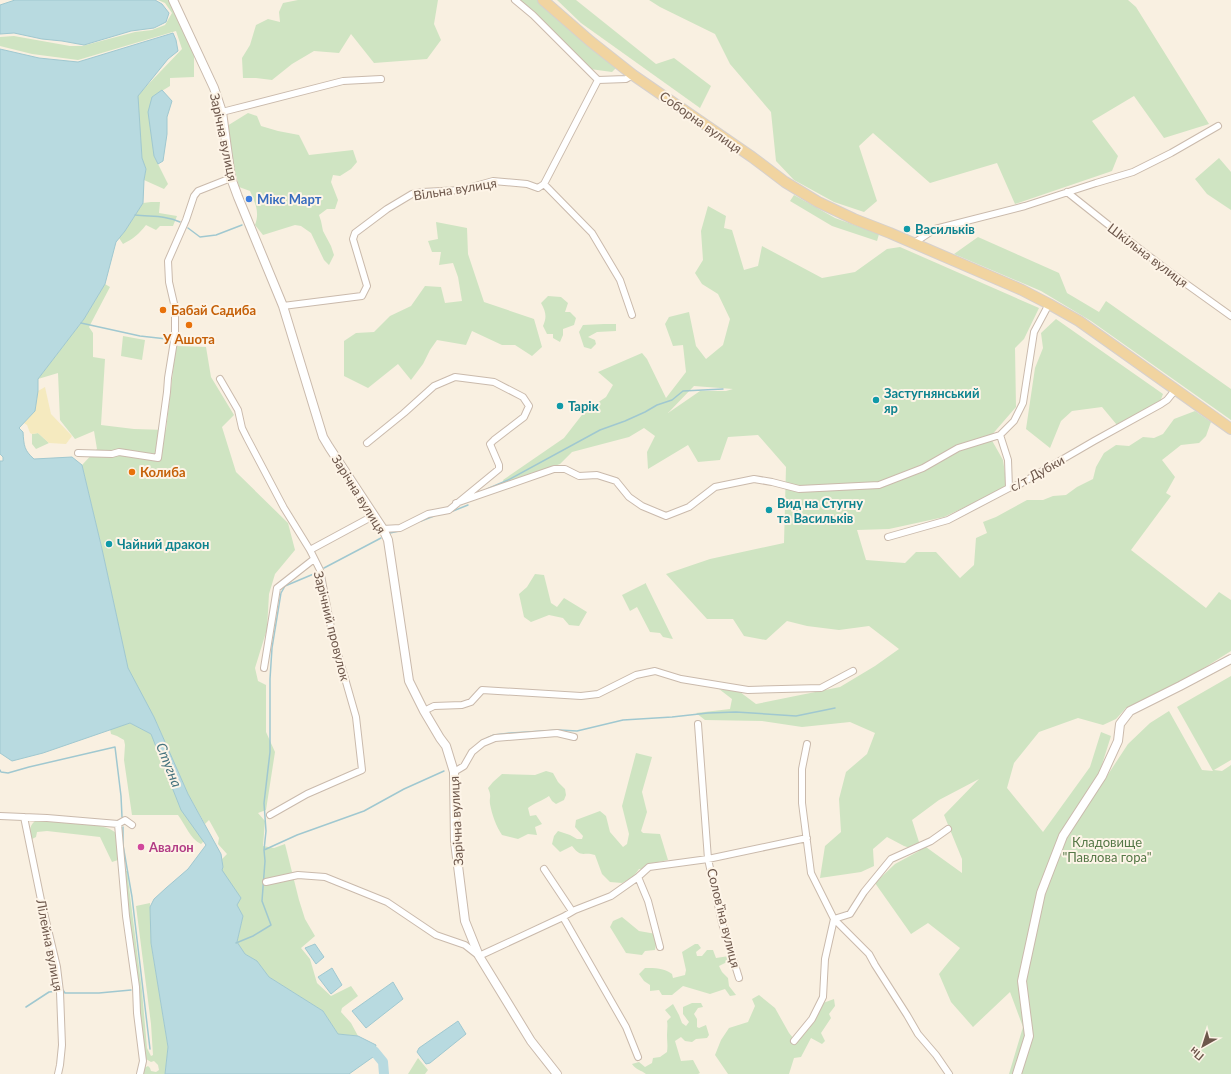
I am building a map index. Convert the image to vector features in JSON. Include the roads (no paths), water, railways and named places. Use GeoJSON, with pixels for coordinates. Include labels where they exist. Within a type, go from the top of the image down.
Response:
{"type":"FeatureCollection","features":[{"type":"Feature","properties":{"kind":"main road","name":"Соборна вулиця"},"geometry":{"type":"LineString","coordinates":[[543,0],[590,41],[633,75],[752,157],[768,171],[785,182],[818,202],[854,219],[914,243],[1022,290],[1049,304],[1079,321],[1231,429]]}},
{"type":"Feature","properties":{"kind":"street","name":"Зарічна вулиця"},"geometry":{"type":"LineString","coordinates":[[173,0],[214,88],[222,112],[231,178],[284,306],[323,437],[373,516],[383,529],[388,540],[409,681],[424,711],[446,746],[454,772],[455,842],[465,921],[479,956],[531,1041],[557,1074]]}},
{"type":"Feature","properties":{"kind":"street"},"geometry":{"type":"LineString","coordinates":[[515,0],[533,15],[598,80],[626,79],[633,75]]}},
{"type":"Feature","properties":{"kind":"street"},"geometry":{"type":"LineString","coordinates":[[222,112],[343,81],[381,79]]}},
{"type":"Feature","properties":{"kind":"street"},"geometry":{"type":"LineString","coordinates":[[598,80],[544,184],[592,232],[620,280],[632,315]]}},
{"type":"Feature","properties":{"kind":"street"},"geometry":{"type":"LineString","coordinates":[[914,243],[935,229],[1025,206],[1096,182],[1133,172],[1171,154],[1218,126]]}},
{"type":"Feature","properties":{"kind":"street"},"geometry":{"type":"LineString","coordinates":[[78,453],[112,454],[120,452],[158,458],[175,335],[175,308],[169,282],[168,261],[186,220],[194,196],[198,191],[231,178]]}},
{"type":"Feature","properties":{"kind":"street","name":"Вільна вулиця"},"geometry":{"type":"LineString","coordinates":[[284,306],[362,296],[367,286],[354,239],[355,233],[387,209],[412,194],[462,190],[493,181],[527,184],[538,188],[544,184]]}},
{"type":"Feature","properties":{"kind":"street","name":"Шкільна вулиця"},"geometry":{"type":"LineString","coordinates":[[1068,192],[1171,273],[1231,316]]}},
{"type":"Feature","properties":{"kind":"street"},"geometry":{"type":"LineString","coordinates":[[456,503],[554,468],[565,468],[579,476],[598,475],[616,481],[629,496],[642,506],[666,516],[689,506],[715,486],[754,479],[799,489],[879,485],[917,470],[958,448],[1000,435],[1014,421],[1023,402],[1034,332],[1049,304]]}},
{"type":"Feature","properties":{"kind":"street"},"geometry":{"type":"LineString","coordinates":[[367,442],[404,413],[434,386],[455,377],[494,382],[524,397],[529,406],[524,417],[490,444],[499,465],[499,469],[449,510],[428,514],[400,528],[383,529]]}},
{"type":"Feature","properties":{"kind":"street","name":"Зарічний провулок"},"geometry":{"type":"LineString","coordinates":[[220,379],[238,410],[242,428],[247,438],[284,508],[310,550],[320,570],[332,633],[356,716],[362,770],[307,794],[270,815]]}},
{"type":"Feature","properties":{"kind":"street","name":"с/т Дубки"},"geometry":{"type":"LineString","coordinates":[[888,537],[948,520],[1009,488],[1020,484],[1168,400],[1176,389]]}},
{"type":"Feature","properties":{"kind":"street"},"geometry":{"type":"LineString","coordinates":[[1000,435],[1008,460],[1009,488]]}},
{"type":"Feature","properties":{"kind":"street"},"geometry":{"type":"LineString","coordinates":[[310,550],[373,516]]}},
{"type":"Feature","properties":{"kind":"street"},"geometry":{"type":"LineString","coordinates":[[264,668],[277,588],[314,559]]}},
{"type":"Feature","properties":{"kind":"street"},"geometry":{"type":"LineString","coordinates":[[1017,1074],[1030,1036],[1022,981],[1041,893],[1063,836],[1102,776],[1118,741],[1120,724],[1130,711],[1231,659]]}},
{"type":"Feature","properties":{"kind":"street"},"geometry":{"type":"LineString","coordinates":[[424,711],[434,706],[462,705],[471,702],[482,690],[581,696],[598,694],[636,675],[655,671],[681,679],[748,690],[821,688],[853,671]]}},
{"type":"Feature","properties":{"kind":"street"},"geometry":{"type":"LineString","coordinates":[[698,724],[708,859]]}},
{"type":"Feature","properties":{"kind":"street"},"geometry":{"type":"LineString","coordinates":[[454,772],[464,766],[472,752],[483,743],[495,738],[551,733],[574,737]]}},
{"type":"Feature","properties":{"kind":"street"},"geometry":{"type":"LineString","coordinates":[[807,744],[802,768],[802,803],[811,873],[834,919],[869,954],[918,1034],[936,1055],[949,1074]]}},
{"type":"Feature","properties":{"kind":"street"},"geometry":{"type":"LineString","coordinates":[[0,816],[48,818],[118,824],[125,820],[132,825]]}},
{"type":"Feature","properties":{"kind":"street","name":"Лілейна вулиця"},"geometry":{"type":"LineString","coordinates":[[24,817],[41,900],[57,967],[60,992],[62,1045],[58,1074]]}},
{"type":"Feature","properties":{"kind":"street"},"geometry":{"type":"LineString","coordinates":[[118,824],[126,916],[144,1061],[140,1074]]}},
{"type":"Feature","properties":{"kind":"street"},"geometry":{"type":"LineString","coordinates":[[834,919],[850,914],[864,892],[891,859],[931,841],[948,829]]}},
{"type":"Feature","properties":{"kind":"street","name":"Соловʼїна вулиця"},"geometry":{"type":"LineString","coordinates":[[563,917],[611,896],[650,867],[708,859],[807,838]]}},
{"type":"Feature","properties":{"kind":"street","name":"Соловʼїна вулиця"},"geometry":{"type":"LineString","coordinates":[[708,859],[722,923],[739,978]]}},
{"type":"Feature","properties":{"kind":"street"},"geometry":{"type":"LineString","coordinates":[[544,870],[572,912]]}},
{"type":"Feature","properties":{"kind":"street"},"geometry":{"type":"LineString","coordinates":[[266,882],[298,874],[325,877],[388,902],[436,935],[465,945],[479,956],[563,917],[626,1027],[638,1057]]}},
{"type":"Feature","properties":{"kind":"street"},"geometry":{"type":"LineString","coordinates":[[638,877],[648,901],[660,947]]}},
{"type":"Feature","properties":{"kind":"street"},"geometry":{"type":"LineString","coordinates":[[794,1041],[812,1019],[823,997],[825,959],[834,919]]}},
{"type":"Feature","properties":{"kind":"water"},"geometry":{"type":"Polygon","coordinates":[[[15,0],[155,0],[162,4],[169,13],[166,22],[154,28],[131,31],[84,45],[14,33],[0,34],[0,5],[15,0]]]}},
{"type":"Feature","properties":{"kind":"water"},"geometry":{"type":"Polygon","coordinates":[[[173,33],[178,51],[168,59],[138,96],[142,158],[146,169],[143,203],[116,242],[105,284],[84,319],[38,379],[35,411],[19,428],[23,432],[26,450],[34,459],[72,457],[82,465],[128,668],[154,717],[188,794],[221,854],[222,870],[241,898],[237,905],[243,916],[237,942],[245,954],[257,961],[269,977],[323,1011],[338,1034],[358,1036],[376,1045],[373,1057],[349,1074],[165,1074],[168,1047],[151,943],[150,907],[154,899],[188,869],[206,845],[181,810],[151,734],[130,723],[43,753],[12,761],[0,753],[0,461],[3,461],[3,457],[0,454],[0,49],[39,58],[78,62],[173,33]]]}},
{"type":"Feature","properties":{"kind":"water"},"geometry":{"type":"Polygon","coordinates":[[[162,90],[172,101],[167,117],[167,134],[163,161],[158,164],[154,156],[148,112],[152,97],[162,90]]]}},
{"type":"Feature","properties":{"kind":"water"},"geometry":{"type":"Polygon","coordinates":[[[315,944],[324,957],[316,964],[305,948],[315,944]]]}},
{"type":"Feature","properties":{"kind":"water"},"geometry":{"type":"Polygon","coordinates":[[[332,968],[342,985],[331,994],[318,977],[332,968]]]}},
{"type":"Feature","properties":{"kind":"water"},"geometry":{"type":"Polygon","coordinates":[[[393,982],[403,999],[366,1028],[352,1011],[393,982]]]}},
{"type":"Feature","properties":{"kind":"water"},"geometry":{"type":"Polygon","coordinates":[[[458,1021],[466,1034],[430,1063],[426,1064],[417,1052],[419,1048],[458,1021]]]}},
{"type":"Feature","properties":{"kind":"waterway"},"geometry":{"type":"LineString","coordinates":[[135,215],[163,217],[180,222]]}},
{"type":"Feature","properties":{"kind":"waterway"},"geometry":{"type":"LineString","coordinates":[[188,228],[200,237],[216,235],[242,225]]}},
{"type":"Feature","properties":{"kind":"waterway"},"geometry":{"type":"LineString","coordinates":[[81,323],[140,336],[167,339]]}},
{"type":"Feature","properties":{"kind":"waterway"},"geometry":{"type":"LineString","coordinates":[[487,489],[508,480],[600,430],[625,421],[657,405],[672,400],[683,391],[723,389]]}},
{"type":"Feature","properties":{"kind":"waterway"},"geometry":{"type":"LineString","coordinates":[[453,511],[468,505]]}},
{"type":"Feature","properties":{"kind":"waterway"},"geometry":{"type":"LineString","coordinates":[[421,521],[434,516]]}},
{"type":"Feature","properties":{"kind":"waterway"},"geometry":{"type":"LineString","coordinates":[[390,533],[399,531]]}},
{"type":"Feature","properties":{"kind":"waterway"},"geometry":{"type":"LineString","coordinates":[[324,568],[381,538]]}},
{"type":"Feature","properties":{"kind":"waterway"},"geometry":{"type":"LineString","coordinates":[[264,850],[266,831],[264,803],[270,752],[270,679],[272,648],[281,593],[285,586],[316,573]]}},
{"type":"Feature","properties":{"kind":"waterway"},"geometry":{"type":"LineString","coordinates":[[487,738],[494,735],[511,733],[559,730],[577,731],[623,720],[736,712],[796,716],[835,708]]}},
{"type":"Feature","properties":{"kind":"waterway"},"geometry":{"type":"LineString","coordinates":[[0,770],[1,772],[8,773],[115,747],[122,817]]}},
{"type":"Feature","properties":{"kind":"waterway"},"geometry":{"type":"LineString","coordinates":[[236,943],[253,936],[271,925],[262,901],[265,861],[264,850],[297,835],[364,811],[404,789],[444,771]]}},
{"type":"Feature","properties":{"kind":"waterway"},"geometry":{"type":"LineString","coordinates":[[123,827],[123,845],[132,897],[150,1049]]}},
{"type":"Feature","properties":{"kind":"waterway"},"geometry":{"type":"LineString","coordinates":[[63,990],[65,993],[99,993],[131,990]]}},
{"type":"Feature","properties":{"kind":"waterway"},"geometry":{"type":"LineString","coordinates":[[26,1007],[49,992],[58,991]]}},
{"type":"Feature","properties":{"kind":"waterway","name":"Стугна"},"geometry":{"type":"LineString","coordinates":[[361,1047],[374,1051],[383,1062],[384,1074]]}},
{"type":"Feature","properties":{"kind":"place","name":"Мікс Март"},"geometry":{"type":"Point","coordinates":[249,199]}},
{"type":"Feature","properties":{"kind":"place","name":"Васильків"},"geometry":{"type":"Point","coordinates":[907,229]}},
{"type":"Feature","properties":{"kind":"place","name":"Бабай Садиба"},"geometry":{"type":"Point","coordinates":[163,310]}},
{"type":"Feature","properties":{"kind":"place","name":"У Ашота"},"geometry":{"type":"Point","coordinates":[189,325]}},
{"type":"Feature","properties":{"kind":"place","name":"Застугнянський яр"},"geometry":{"type":"Point","coordinates":[876,400]}},
{"type":"Feature","properties":{"kind":"place","name":"Тарік"},"geometry":{"type":"Point","coordinates":[560,406]}},
{"type":"Feature","properties":{"kind":"place","name":"Колиба"},"geometry":{"type":"Point","coordinates":[132,472]}},
{"type":"Feature","properties":{"kind":"place","name":"Вид на Стугну та Васильків"},"geometry":{"type":"Point","coordinates":[769,510]}},
{"type":"Feature","properties":{"kind":"place","name":"Чайний дракон"},"geometry":{"type":"Point","coordinates":[109,544]}},
{"type":"Feature","properties":{"kind":"place","name":"Авалон"},"geometry":{"type":"Point","coordinates":[141,847]}},
{"type":"Feature","properties":{"kind":"park label","name":"Кладовище \"Павлова гора\""},"geometry":{"type":"Point","coordinates":[1107,850]}}]}
